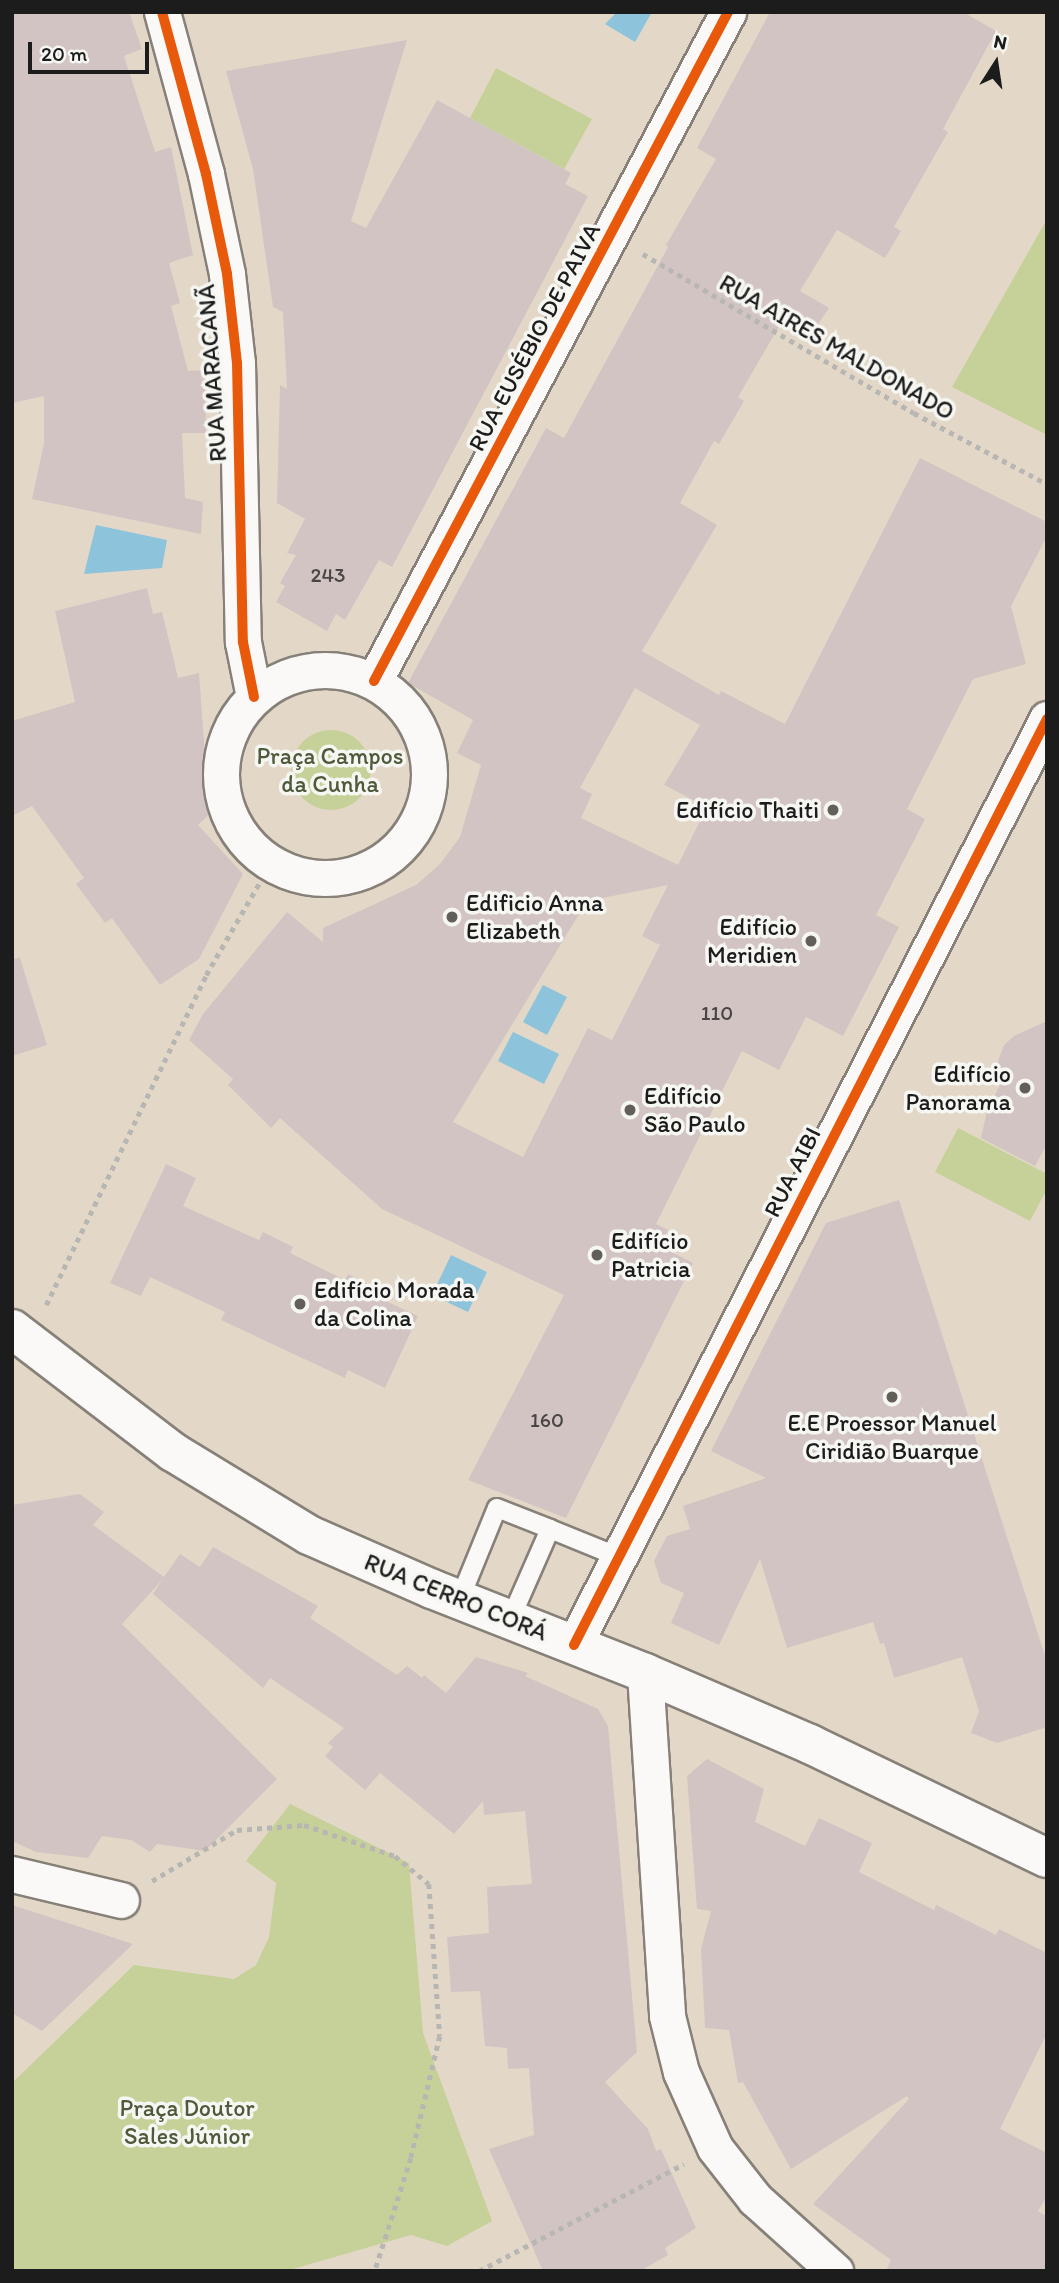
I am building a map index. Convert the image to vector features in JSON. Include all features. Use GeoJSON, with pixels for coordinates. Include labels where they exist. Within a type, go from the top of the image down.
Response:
{"type":"FeatureCollection","features":[{"type":"Feature","properties":{"kind":"main road","name":"RUA CERRO CORÁ"},"geometry":{"type":"LineString","coordinates":[[20,1336],[130,1421],[240,1496],[309,1535],[459,1601],[645,1673],[810,1744],[1047,1858]]}},
{"type":"Feature","properties":{"kind":"street","name":"RUA MARACANÃ"},"geometry":{"type":"LineString","coordinates":[[162,12],[206,174],[227,274],[237,363],[243,642],[254,697]]}},
{"type":"Feature","properties":{"kind":"street","name":"RUA EUSÉBIO DE PAIVA"},"geometry":{"type":"LineString","coordinates":[[374,681],[728,12]]}},
{"type":"Feature","properties":{"kind":"street"},"geometry":{"type":"LineString","coordinates":[[312,670],[344,670],[374,681],[401,701],[421,729],[430,761],[429,794],[418,825],[396,851],[369,870],[347,876],[302,876],[271,863],[246,843],[229,816],[221,785],[222,752],[233,722],[254,697],[280,679],[312,670]]}},
{"type":"Feature","properties":{"kind":"street","name":"RUA AIBI"},"geometry":{"type":"LineString","coordinates":[[574,1645],[1047,719]]}},
{"type":"Feature","properties":{"kind":"street"},"geometry":{"type":"LineString","coordinates":[[645,1673],[667,2016],[681,2072],[715,2148],[755,2199],[809,2251],[835,2271]]}},
{"type":"Feature","properties":{"kind":"street"},"geometry":{"type":"LineString","coordinates":[[12,1874],[121,1900]]}},
{"type":"Feature","properties":{"kind":"lane"},"geometry":{"type":"LineString","coordinates":[[459,1601],[498,1508],[619,1557]]}},
{"type":"Feature","properties":{"kind":"lane"},"geometry":{"type":"LineString","coordinates":[[510,1620],[550,1529]]}},
{"type":"Feature","properties":{"kind":"path"},"geometry":{"type":"LineString","coordinates":[[20,1336],[206,975],[271,863]]}},
{"type":"Feature","properties":{"kind":"path"},"geometry":{"type":"LineString","coordinates":[[121,1900],[237,1830],[303,1825],[395,1856],[429,1884],[440,2036],[411,2158],[375,2271]]}},
{"type":"Feature","properties":{"kind":"path"},"geometry":{"type":"LineString","coordinates":[[478,2271],[715,2148]]}},
{"type":"Feature","properties":{"kind":"green space"},"geometry":{"type":"Polygon","coordinates":[[[496,68],[592,119],[564,169],[470,118],[496,68]]]}},
{"type":"Feature","properties":{"kind":"green space"},"geometry":{"type":"Polygon","coordinates":[[[1047,219],[1047,435],[952,387],[1047,219]]]}},
{"type":"Feature","properties":{"kind":"green space","name":"Praça Campos da Cunha"},"geometry":{"type":"Polygon","coordinates":[[[331,730],[346,733],[359,742],[368,755],[371,770],[368,785],[359,798],[346,807],[331,810],[316,807],[303,798],[294,785],[291,770],[294,755],[303,742],[316,733],[331,730]]]}},
{"type":"Feature","properties":{"kind":"green space"},"geometry":{"type":"Polygon","coordinates":[[[958,1128],[1047,1174],[1047,1189],[1030,1221],[935,1172],[958,1128]]]}},
{"type":"Feature","properties":{"kind":"green space","name":"Praça Doutor Sales Júnior"},"geometry":{"type":"Polygon","coordinates":[[[290,1804],[409,1863],[423,2033],[492,2221],[447,2246],[411,2235],[286,2271],[12,2271],[12,2083],[134,1965],[234,1979],[256,1965],[269,1937],[276,1883],[246,1861],[290,1804]]]}},
{"type":"Feature","properties":{"kind":"water"},"geometry":{"type":"Polygon","coordinates":[[[617,12],[652,12],[635,42],[605,24],[617,12]]]}},
{"type":"Feature","properties":{"kind":"water"},"geometry":{"type":"Polygon","coordinates":[[[96,525],[167,540],[162,568],[84,574],[96,525]]]}},
{"type":"Feature","properties":{"kind":"water"},"geometry":{"type":"Polygon","coordinates":[[[543,985],[567,997],[547,1035],[523,1022],[543,985]]]}},
{"type":"Feature","properties":{"kind":"water"},"geometry":{"type":"Polygon","coordinates":[[[513,1032],[559,1054],[544,1084],[498,1061],[513,1032]]]}},
{"type":"Feature","properties":{"kind":"water"},"geometry":{"type":"Polygon","coordinates":[[[451,1255],[487,1272],[468,1312],[432,1295],[451,1255]]]}},
{"type":"Feature","properties":{"kind":"building"},"geometry":{"type":"Polygon","coordinates":[[[12,12],[129,12],[142,49],[124,56],[155,152],[171,147],[193,255],[169,263],[180,303],[171,306],[188,371],[205,370],[206,433],[182,433],[185,498],[203,502],[201,534],[32,499],[44,443],[44,396],[12,403],[12,12]]]}},
{"type":"Feature","properties":{"kind":"building"},"geometry":{"type":"Polygon","coordinates":[[[770,12],[963,12],[996,31],[943,129],[948,132],[894,227],[901,231],[885,258],[837,230],[800,291],[829,308],[808,339],[781,323],[738,397],[744,401],[719,444],[714,441],[680,503],[717,525],[642,651],[719,695],[721,691],[785,724],[920,458],[1047,522],[1047,536],[1011,606],[1026,664],[973,679],[907,809],[925,819],[876,915],[899,927],[843,1036],[806,1017],[779,1070],[742,1051],[656,1224],[668,1230],[660,1246],[693,1263],[566,1518],[468,1480],[564,1295],[382,1209],[280,1118],[271,1128],[228,1085],[233,1079],[189,1040],[203,1014],[287,912],[323,942],[323,928],[416,885],[440,864],[460,837],[481,765],[457,753],[473,720],[408,683],[546,428],[564,438],[668,247],[666,245],[716,159],[697,148],[770,12]],[[635,688],[580,788],[592,794],[581,818],[678,865],[707,807],[664,785],[700,725],[635,688]],[[668,885],[587,901],[453,1122],[523,1157],[588,1028],[612,1040],[660,945],[642,936],[668,885]]]}},
{"type":"Feature","properties":{"kind":"building"},"geometry":{"type":"Polygon","coordinates":[[[407,40],[351,221],[366,228],[437,100],[571,173],[565,184],[588,196],[392,567],[379,560],[345,620],[336,614],[327,631],[276,602],[285,586],[280,583],[296,555],[287,553],[305,519],[277,503],[280,385],[287,389],[283,312],[273,307],[253,169],[226,71],[407,40]]]}},
{"type":"Feature","properties":{"kind":"building"},"geometry":{"type":"Polygon","coordinates":[[[147,588],[153,614],[162,612],[178,678],[199,673],[205,756],[217,807],[198,825],[243,874],[199,959],[160,985],[112,918],[105,923],[76,884],[84,878],[32,806],[12,816],[12,721],[75,702],[55,611],[147,588]]]}},
{"type":"Feature","properties":{"kind":"building"},"geometry":{"type":"Polygon","coordinates":[[[20,958],[47,1045],[12,1056],[12,959],[20,958]]]}},
{"type":"Feature","properties":{"kind":"building","name":"Edifício Panorama"},"geometry":{"type":"Polygon","coordinates":[[[1047,1021],[1047,1144],[1035,1166],[981,1138],[987,1111],[1001,1083],[998,1061],[1004,1045],[1014,1036],[1047,1021]]]}},
{"type":"Feature","properties":{"kind":"building","name":"Edifício Morada da Colina"},"geometry":{"type":"Polygon","coordinates":[[[166,1164],[196,1178],[183,1206],[259,1240],[263,1232],[293,1247],[290,1253],[345,1280],[348,1274],[379,1289],[375,1296],[418,1316],[385,1388],[348,1370],[345,1378],[221,1320],[225,1312],[150,1277],[141,1296],[110,1283],[166,1164]]]}},
{"type":"Feature","properties":{"kind":"building","name":"E.E Proessor Manuel Ciridião Buarque"},"geometry":{"type":"Polygon","coordinates":[[[899,1200],[1047,1662],[1047,1727],[997,1743],[971,1733],[979,1711],[962,1657],[894,1678],[884,1643],[880,1644],[873,1622],[787,1648],[760,1559],[719,1645],[671,1623],[684,1593],[661,1583],[654,1561],[667,1536],[690,1529],[683,1506],[766,1478],[711,1451],[826,1223],[899,1200]]]}},
{"type":"Feature","properties":{"kind":"building"},"geometry":{"type":"Polygon","coordinates":[[[80,1494],[104,1512],[93,1525],[164,1577],[180,1554],[200,1567],[213,1547],[318,1606],[310,1618],[397,1675],[407,1666],[422,1678],[424,1675],[446,1693],[476,1657],[528,1673],[525,1676],[598,1709],[608,1726],[637,2052],[605,2082],[648,2129],[656,2151],[661,2149],[696,2228],[665,2248],[668,2255],[640,2271],[543,2271],[489,2149],[534,2135],[529,2068],[508,2069],[507,2048],[485,2046],[480,1991],[451,1992],[447,1937],[489,1933],[487,1887],[532,1884],[525,1811],[484,1815],[483,1801],[454,1834],[380,1773],[365,1790],[325,1756],[333,1747],[328,1743],[344,1728],[270,1678],[263,1688],[153,1594],[162,1580],[122,1624],[277,1779],[205,1851],[157,1844],[150,1852],[131,1840],[102,1836],[88,1858],[36,1852],[12,1841],[12,1505],[80,1494]]]}},
{"type":"Feature","properties":{"kind":"building"},"geometry":{"type":"Polygon","coordinates":[[[707,1759],[764,1789],[755,1822],[805,1846],[819,1818],[872,1843],[859,1872],[934,1910],[936,1905],[996,1935],[999,1929],[1047,1953],[1047,2033],[1000,2129],[1047,2153],[1047,2196],[1038,2211],[1047,2217],[1047,2271],[886,2271],[891,2260],[813,2204],[909,2099],[907,2096],[791,2169],[743,2082],[738,2083],[729,2030],[705,2028],[701,1949],[711,1911],[697,1909],[687,1776],[707,1759]]]}},
{"type":"Feature","properties":{"kind":"building"},"geometry":{"type":"Polygon","coordinates":[[[12,1905],[133,1944],[42,2031],[12,2013],[12,1905]]]}},
{"type":"Feature","properties":{"kind":"cycle path"},"geometry":{"type":"LineString","coordinates":[[162,12],[206,174],[227,274],[237,363],[243,642],[254,697]]}},
{"type":"Feature","properties":{"kind":"cycle path"},"geometry":{"type":"LineString","coordinates":[[374,681],[728,12]]}},
{"type":"Feature","properties":{"kind":"cycle path"},"geometry":{"type":"LineString","coordinates":[[574,1645],[1047,719]]}},
{"type":"Feature","properties":{"kind":"place","name":"Edifício Thaiti"},"geometry":{"type":"Point","coordinates":[833,810]}},
{"type":"Feature","properties":{"kind":"place","name":"Edificio Anna Elizabeth"},"geometry":{"type":"Point","coordinates":[452,917]}},
{"type":"Feature","properties":{"kind":"place","name":"Edifício Meridien"},"geometry":{"type":"Point","coordinates":[811,941]}},
{"type":"Feature","properties":{"kind":"place","name":"Edifício Panorama"},"geometry":{"type":"Point","coordinates":[1025,1088]}},
{"type":"Feature","properties":{"kind":"place","name":"Edifício São Paulo"},"geometry":{"type":"Point","coordinates":[630,1110]}},
{"type":"Feature","properties":{"kind":"place","name":"Edifício Patricia"},"geometry":{"type":"Point","coordinates":[597,1255]}},
{"type":"Feature","properties":{"kind":"place","name":"Edifício Morada da Colina"},"geometry":{"type":"Point","coordinates":[300,1304]}},
{"type":"Feature","properties":{"kind":"place","name":"E.E Proessor Manuel Ciridião Buarque"},"geometry":{"type":"Point","coordinates":[892,1397]}}]}
